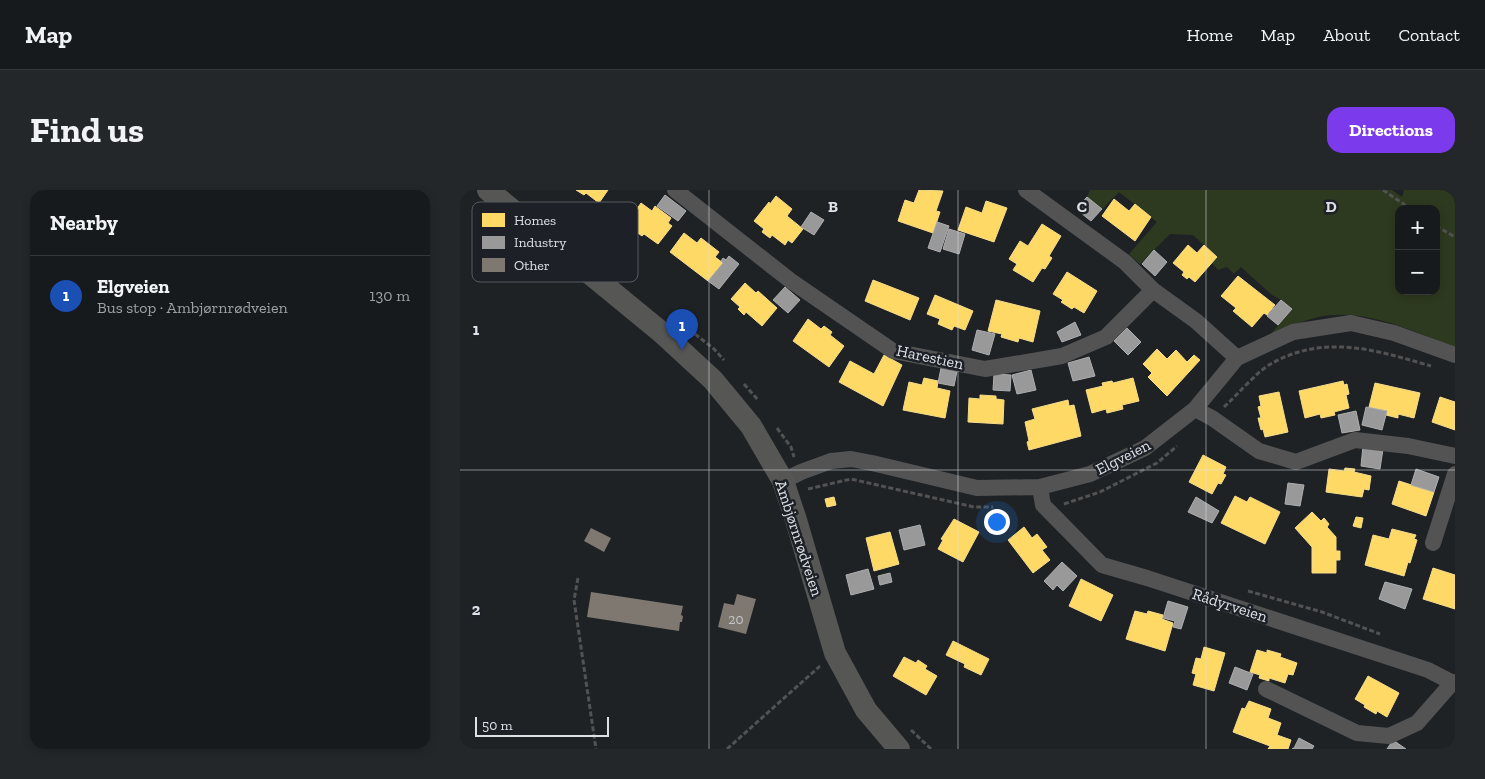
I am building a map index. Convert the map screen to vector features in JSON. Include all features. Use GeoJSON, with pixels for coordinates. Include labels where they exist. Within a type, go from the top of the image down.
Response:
{"type":"FeatureCollection","features":[{"type":"Feature","properties":{"kind":"street","name":"Ambjørnrødveien"},"geometry":{"type":"LineString","coordinates":[[488,190],[503,202]]}},
{"type":"Feature","properties":{"kind":"street","name":"Harestien"},"geometry":{"type":"LineString","coordinates":[[675,190],[791,281],[893,351],[985,369],[1062,356],[1106,338],[1152,290]]}},
{"type":"Feature","properties":{"kind":"street"},"geometry":{"type":"LineString","coordinates":[[1026,190],[1125,262],[1152,290],[1196,321],[1237,358]]}},
{"type":"Feature","properties":{"kind":"street","name":"Ambjørnrødveien"},"geometry":{"type":"LineString","coordinates":[[600,282],[661,332],[713,380],[751,426],[783,481],[835,653],[866,710],[899,749]]}},
{"type":"Feature","properties":{"kind":"street","name":"Elgveien"},"geometry":{"type":"LineString","coordinates":[[783,481],[800,472],[831,461],[851,460],[872,463],[978,488],[1040,487],[1090,474],[1145,448],[1195,408],[1237,358],[1293,332],[1351,323],[1394,333],[1455,355]]}},
{"type":"Feature","properties":{"kind":"street"},"geometry":{"type":"LineString","coordinates":[[1195,408],[1259,451],[1296,462],[1355,440],[1408,446],[1455,456]]}},
{"type":"Feature","properties":{"kind":"street"},"geometry":{"type":"LineString","coordinates":[[1434,543],[1455,474]]}},
{"type":"Feature","properties":{"kind":"street","name":"Rådyrveien"},"geometry":{"type":"LineString","coordinates":[[1040,487],[1043,505],[1102,565],[1428,670],[1454,683],[1418,723],[1388,736],[1357,733],[1266,690]]}},
{"type":"Feature","properties":{"kind":"path"},"geometry":{"type":"LineString","coordinates":[[1383,190],[1405,205]]}},
{"type":"Feature","properties":{"kind":"path"},"geometry":{"type":"LineString","coordinates":[[1440,228],[1455,237]]}},
{"type":"Feature","properties":{"kind":"path"},"geometry":{"type":"LineString","coordinates":[[1212,418],[1268,365],[1305,349],[1343,346],[1376,350],[1432,366]]}},
{"type":"Feature","properties":{"kind":"path"},"geometry":{"type":"LineString","coordinates":[[1056,506],[1100,492],[1157,463],[1178,446]]}},
{"type":"Feature","properties":{"kind":"path"},"geometry":{"type":"LineString","coordinates":[[578,578],[574,600],[596,749]]}},
{"type":"Feature","properties":{"kind":"path"},"geometry":{"type":"LineString","coordinates":[[1247,591],[1322,612],[1384,636]]}},
{"type":"Feature","properties":{"kind":"path"},"geometry":{"type":"LineString","coordinates":[[728,749],[835,653]]}},
{"type":"Feature","properties":{"kind":"green space"},"geometry":{"type":"Polygon","coordinates":[[[1090,190],[1392,190],[1402,197],[1404,190],[1455,190],[1455,347],[1388,322],[1353,315],[1318,317],[1271,334],[1292,309],[1272,295],[1241,267],[1234,274],[1227,267],[1218,270],[1212,263],[1217,257],[1193,235],[1170,234],[1140,264],[1129,254],[1157,222],[1119,192],[1102,209],[1087,197],[1090,190]]]}},
{"type":"Feature","properties":{"kind":"building: Homes"},"geometry":{"type":"Polygon","coordinates":[[[576,190],[608,190],[600,202],[586,193],[584,195],[576,190]]]}},
{"type":"Feature","properties":{"kind":"building: Homes"},"geometry":{"type":"Polygon","coordinates":[[[919,190],[943,191],[936,211],[940,212],[933,233],[898,221],[905,200],[914,203],[919,190]]]}},
{"type":"Feature","properties":{"kind":"building: Homes"},"geometry":{"type":"Polygon","coordinates":[[[776,196],[792,209],[787,216],[803,229],[792,243],[788,240],[785,245],[772,235],[770,238],[762,232],[764,229],[754,221],[776,196]]]}},
{"type":"Feature","properties":{"kind":"building: Homes"},"geometry":{"type":"Polygon","coordinates":[[[1114,199],[1129,211],[1135,204],[1151,217],[1135,241],[1102,216],[1114,199]]]}},
{"type":"Feature","properties":{"kind":"building: Homes"},"geometry":{"type":"Polygon","coordinates":[[[986,201],[1007,208],[994,242],[958,230],[966,207],[982,213],[986,201]]]}},
{"type":"Feature","properties":{"kind":"building: Homes"},"geometry":{"type":"Polygon","coordinates":[[[641,203],[652,211],[655,206],[671,218],[668,223],[672,226],[658,244],[644,234],[642,236],[638,233],[638,207],[641,203]]]}},
{"type":"Feature","properties":{"kind":"building: Homes"},"geometry":{"type":"Polygon","coordinates":[[[1042,224],[1061,236],[1049,256],[1052,258],[1045,269],[1042,268],[1033,282],[1013,270],[1017,264],[1009,259],[1020,241],[1028,246],[1042,224]]]}},
{"type":"Feature","properties":{"kind":"building: Homes"},"geometry":{"type":"Polygon","coordinates":[[[684,233],[697,243],[701,238],[719,252],[715,257],[723,263],[708,281],[670,252],[684,233]]]}},
{"type":"Feature","properties":{"kind":"building: Homes"},"geometry":{"type":"Polygon","coordinates":[[[1188,245],[1197,253],[1204,245],[1217,257],[1195,282],[1189,277],[1187,279],[1182,275],[1184,272],[1173,263],[1188,245]]]}},
{"type":"Feature","properties":{"kind":"building: Homes"},"geometry":{"type":"Polygon","coordinates":[[[1067,272],[1097,291],[1084,313],[1074,307],[1072,309],[1053,294],[1067,272]]]}},
{"type":"Feature","properties":{"kind":"building: Homes"},"geometry":{"type":"Polygon","coordinates":[[[1238,276],[1275,305],[1267,315],[1264,313],[1252,327],[1233,311],[1236,308],[1221,296],[1238,276]]]}},
{"type":"Feature","properties":{"kind":"building: Homes"},"geometry":{"type":"Polygon","coordinates":[[[873,280],[919,298],[910,320],[865,301],[873,280]]]}},
{"type":"Feature","properties":{"kind":"building: Homes"},"geometry":{"type":"Polygon","coordinates":[[[745,283],[756,293],[758,291],[777,308],[762,326],[746,312],[744,315],[738,309],[740,307],[731,299],[745,283]]]}},
{"type":"Feature","properties":{"kind":"building: Homes"},"geometry":{"type":"Polygon","coordinates":[[[935,295],[973,311],[965,330],[954,326],[952,330],[938,324],[940,319],[927,314],[935,295]]]}},
{"type":"Feature","properties":{"kind":"building: Homes"},"geometry":{"type":"Polygon","coordinates":[[[996,300],[1040,311],[1033,342],[1019,338],[1018,342],[1001,337],[1002,334],[988,331],[996,300]]]}},
{"type":"Feature","properties":{"kind":"building: Homes"},"geometry":{"type":"Polygon","coordinates":[[[808,319],[821,329],[824,326],[832,332],[830,335],[844,346],[829,367],[793,341],[808,319]]]}},
{"type":"Feature","properties":{"kind":"building: Homes"},"geometry":{"type":"Polygon","coordinates":[[[1157,349],[1167,359],[1176,350],[1187,362],[1194,355],[1200,360],[1167,396],[1148,377],[1152,373],[1143,364],[1157,349]]]}},
{"type":"Feature","properties":{"kind":"building: Homes"},"geometry":{"type":"Polygon","coordinates":[[[884,355],[902,365],[883,406],[839,382],[850,361],[874,374],[884,355]]]}},
{"type":"Feature","properties":{"kind":"building: Homes"},"geometry":{"type":"Polygon","coordinates":[[[924,378],[938,381],[937,388],[950,391],[945,418],[903,410],[909,382],[922,385],[924,378]]]}},
{"type":"Feature","properties":{"kind":"building: Homes"},"geometry":{"type":"Polygon","coordinates":[[[1133,378],[1139,401],[1122,405],[1123,409],[1107,413],[1106,409],[1092,413],[1086,390],[1103,386],[1102,383],[1112,381],[1113,383],[1133,378]]]}},
{"type":"Feature","properties":{"kind":"building: Homes"},"geometry":{"type":"Polygon","coordinates":[[[1343,381],[1344,385],[1347,384],[1349,394],[1346,395],[1349,408],[1334,412],[1335,415],[1321,418],[1320,414],[1305,418],[1299,391],[1343,381]]]}},
{"type":"Feature","properties":{"kind":"building: Homes"},"geometry":{"type":"Polygon","coordinates":[[[1375,383],[1420,393],[1414,418],[1398,414],[1398,418],[1386,415],[1387,411],[1369,407],[1375,383]]]}},
{"type":"Feature","properties":{"kind":"building: Homes"},"geometry":{"type":"Polygon","coordinates":[[[1279,392],[1288,432],[1265,437],[1258,418],[1261,418],[1258,407],[1261,406],[1259,396],[1279,392]]]}},
{"type":"Feature","properties":{"kind":"building: Homes"},"geometry":{"type":"Polygon","coordinates":[[[980,395],[996,396],[996,399],[1004,400],[1003,424],[968,422],[969,398],[980,399],[980,395]]]}},
{"type":"Feature","properties":{"kind":"building: Homes"},"geometry":{"type":"Polygon","coordinates":[[[1440,397],[1455,402],[1455,430],[1432,422],[1440,397]]]}},
{"type":"Feature","properties":{"kind":"building: Homes"},"geometry":{"type":"Polygon","coordinates":[[[1068,400],[1069,406],[1074,405],[1081,436],[1029,450],[1025,422],[1035,419],[1032,409],[1068,400]]]}},
{"type":"Feature","properties":{"kind":"building: Homes"},"geometry":{"type":"Polygon","coordinates":[[[1203,455],[1226,467],[1223,474],[1226,475],[1221,484],[1218,483],[1212,494],[1189,482],[1203,455]]]}},
{"type":"Feature","properties":{"kind":"building: Homes"},"geometry":{"type":"Polygon","coordinates":[[[1345,468],[1355,469],[1354,472],[1371,476],[1369,490],[1364,489],[1362,497],[1326,492],[1329,469],[1344,471],[1345,468]]]}},
{"type":"Feature","properties":{"kind":"building: Homes"},"geometry":{"type":"Polygon","coordinates":[[[1399,481],[1434,492],[1426,516],[1392,504],[1399,481]]]}},
{"type":"Feature","properties":{"kind":"building: Homes"},"geometry":{"type":"Polygon","coordinates":[[[1235,496],[1247,502],[1250,497],[1280,512],[1265,544],[1221,523],[1235,496]]]}},
{"type":"Feature","properties":{"kind":"building: Homes"},"geometry":{"type":"Polygon","coordinates":[[[834,497],[836,505],[827,507],[825,499],[834,497]]]}},
{"type":"Feature","properties":{"kind":"building: Homes"},"geometry":{"type":"Polygon","coordinates":[[[1312,512],[1321,521],[1324,518],[1329,524],[1327,527],[1336,537],[1336,551],[1340,551],[1340,560],[1336,560],[1336,573],[1312,573],[1312,547],[1295,528],[1312,512]]]}},
{"type":"Feature","properties":{"kind":"building: Homes"},"geometry":{"type":"Polygon","coordinates":[[[1356,517],[1363,518],[1361,528],[1353,526],[1356,517]]]}},
{"type":"Feature","properties":{"kind":"building: Homes"},"geometry":{"type":"Polygon","coordinates":[[[954,519],[979,532],[963,562],[938,549],[943,540],[941,539],[954,519]]]}},
{"type":"Feature","properties":{"kind":"building: Homes"},"geometry":{"type":"Polygon","coordinates":[[[1024,527],[1032,538],[1037,534],[1047,547],[1042,550],[1050,560],[1033,573],[1008,540],[1024,527]]]}},
{"type":"Feature","properties":{"kind":"building: Homes"},"geometry":{"type":"Polygon","coordinates":[[[1392,529],[1416,535],[1414,539],[1417,540],[1404,576],[1365,565],[1373,535],[1389,539],[1392,529]]]}},
{"type":"Feature","properties":{"kind":"building: Homes"},"geometry":{"type":"Polygon","coordinates":[[[890,532],[899,564],[874,571],[866,538],[890,532]]]}},
{"type":"Feature","properties":{"kind":"building: Homes"},"geometry":{"type":"Polygon","coordinates":[[[1433,568],[1455,575],[1455,609],[1423,599],[1433,568]]]}},
{"type":"Feature","properties":{"kind":"building: Homes"},"geometry":{"type":"Polygon","coordinates":[[[1081,579],[1113,595],[1101,621],[1069,606],[1081,579]]]}},
{"type":"Feature","properties":{"kind":"building: Homes"},"geometry":{"type":"Polygon","coordinates":[[[1135,611],[1147,614],[1148,611],[1163,615],[1162,619],[1173,623],[1165,651],[1126,639],[1135,611]]]}},
{"type":"Feature","properties":{"kind":"building: Homes"},"geometry":{"type":"Polygon","coordinates":[[[953,641],[989,659],[981,675],[964,667],[965,664],[946,655],[953,641]]]}},
{"type":"Feature","properties":{"kind":"building: Homes"},"geometry":{"type":"Polygon","coordinates":[[[1204,647],[1225,653],[1214,691],[1193,685],[1196,674],[1192,673],[1196,658],[1201,659],[1204,647]]]}},
{"type":"Feature","properties":{"kind":"building: Homes"},"geometry":{"type":"Polygon","coordinates":[[[1257,650],[1267,653],[1267,650],[1281,654],[1280,657],[1297,663],[1293,675],[1288,674],[1285,683],[1269,678],[1269,681],[1259,678],[1260,675],[1250,672],[1257,650]]]}},
{"type":"Feature","properties":{"kind":"building: Homes"},"geometry":{"type":"Polygon","coordinates":[[[904,657],[916,663],[918,660],[927,666],[925,669],[937,676],[926,695],[893,676],[904,657]]]}},
{"type":"Feature","properties":{"kind":"building: Homes"},"geometry":{"type":"Polygon","coordinates":[[[1368,676],[1399,693],[1387,717],[1377,711],[1376,714],[1355,699],[1368,676]]]}},
{"type":"Feature","properties":{"kind":"building: Homes"},"geometry":{"type":"Polygon","coordinates":[[[1249,701],[1271,709],[1268,718],[1281,723],[1277,735],[1291,740],[1288,749],[1268,749],[1270,746],[1233,732],[1242,708],[1245,709],[1249,701]]]}},
{"type":"Feature","properties":{"kind":"building: Industry"},"geometry":{"type":"Polygon","coordinates":[[[665,195],[686,211],[678,221],[657,206],[665,195]]]}},
{"type":"Feature","properties":{"kind":"building: Industry"},"geometry":{"type":"Polygon","coordinates":[[[1087,197],[1102,209],[1091,221],[1076,209],[1087,197]]]}},
{"type":"Feature","properties":{"kind":"building: Industry"},"geometry":{"type":"Polygon","coordinates":[[[811,212],[824,220],[814,235],[801,227],[811,212]]]}},
{"type":"Feature","properties":{"kind":"building: Industry"},"geometry":{"type":"Polygon","coordinates":[[[937,222],[949,226],[940,252],[928,248],[937,222]]]}},
{"type":"Feature","properties":{"kind":"building: Industry"},"geometry":{"type":"Polygon","coordinates":[[[949,229],[965,234],[959,254],[943,249],[949,229]]]}},
{"type":"Feature","properties":{"kind":"building: Industry"},"geometry":{"type":"Polygon","coordinates":[[[1154,250],[1167,262],[1155,276],[1142,264],[1154,250]]]}},
{"type":"Feature","properties":{"kind":"building: Industry"},"geometry":{"type":"Polygon","coordinates":[[[729,256],[739,264],[719,289],[708,281],[723,263],[721,261],[723,258],[726,260],[729,256]]]}},
{"type":"Feature","properties":{"kind":"building: Industry"},"geometry":{"type":"Polygon","coordinates":[[[785,287],[800,300],[788,313],[773,300],[785,287]]]}},
{"type":"Feature","properties":{"kind":"building: Industry"},"geometry":{"type":"Polygon","coordinates":[[[1281,300],[1292,309],[1278,325],[1267,316],[1281,300]]]}},
{"type":"Feature","properties":{"kind":"building: Industry"},"geometry":{"type":"Polygon","coordinates":[[[1075,322],[1081,335],[1062,342],[1057,332],[1075,322]]]}},
{"type":"Feature","properties":{"kind":"building: Industry"},"geometry":{"type":"Polygon","coordinates":[[[1127,328],[1141,342],[1128,355],[1114,341],[1127,328]]]}},
{"type":"Feature","properties":{"kind":"building: Industry"},"geometry":{"type":"Polygon","coordinates":[[[977,330],[995,334],[989,355],[972,350],[977,330]]]}},
{"type":"Feature","properties":{"kind":"building: Industry"},"geometry":{"type":"Polygon","coordinates":[[[1089,357],[1095,376],[1073,381],[1068,363],[1089,357]]]}},
{"type":"Feature","properties":{"kind":"building: Industry"},"geometry":{"type":"Polygon","coordinates":[[[941,368],[957,371],[954,386],[938,383],[941,368]]]}},
{"type":"Feature","properties":{"kind":"building: Industry"},"geometry":{"type":"Polygon","coordinates":[[[1031,370],[1036,390],[1017,394],[1012,375],[1031,370]]]}},
{"type":"Feature","properties":{"kind":"building: Industry"},"geometry":{"type":"Polygon","coordinates":[[[994,374],[1011,375],[1010,391],[993,390],[994,374]]]}},
{"type":"Feature","properties":{"kind":"building: Industry"},"geometry":{"type":"Polygon","coordinates":[[[1366,407],[1387,411],[1382,430],[1362,425],[1366,407]]]}},
{"type":"Feature","properties":{"kind":"building: Industry"},"geometry":{"type":"Polygon","coordinates":[[[1356,411],[1360,430],[1342,433],[1338,415],[1356,411]]]}},
{"type":"Feature","properties":{"kind":"building: Industry"},"geometry":{"type":"Polygon","coordinates":[[[1363,446],[1383,449],[1380,469],[1361,466],[1363,446]]]}},
{"type":"Feature","properties":{"kind":"building: Industry"},"geometry":{"type":"Polygon","coordinates":[[[1416,469],[1439,477],[1434,492],[1411,485],[1416,469]]]}},
{"type":"Feature","properties":{"kind":"building: Industry"},"geometry":{"type":"Polygon","coordinates":[[[1288,483],[1304,485],[1300,506],[1285,504],[1288,483]]]}},
{"type":"Feature","properties":{"kind":"building: Industry"},"geometry":{"type":"Polygon","coordinates":[[[1196,497],[1219,511],[1212,523],[1188,512],[1196,497]]]}},
{"type":"Feature","properties":{"kind":"building: Industry"},"geometry":{"type":"Polygon","coordinates":[[[920,525],[925,545],[904,550],[899,530],[920,525]]]}},
{"type":"Feature","properties":{"kind":"building: Industry"},"geometry":{"type":"Polygon","coordinates":[[[1062,562],[1077,576],[1063,591],[1057,585],[1053,590],[1044,581],[1062,562]]]}},
{"type":"Feature","properties":{"kind":"building: Industry"},"geometry":{"type":"Polygon","coordinates":[[[868,569],[874,589],[851,595],[846,575],[868,569]]]}},
{"type":"Feature","properties":{"kind":"building: Industry"},"geometry":{"type":"Polygon","coordinates":[[[890,573],[892,582],[880,585],[878,576],[890,573]]]}},
{"type":"Feature","properties":{"kind":"building: Industry"},"geometry":{"type":"Polygon","coordinates":[[[1385,582],[1412,589],[1405,609],[1379,599],[1385,582]]]}},
{"type":"Feature","properties":{"kind":"building: Industry"},"geometry":{"type":"Polygon","coordinates":[[[1168,601],[1188,607],[1181,629],[1173,627],[1175,621],[1163,618],[1168,601]]]}},
{"type":"Feature","properties":{"kind":"building: Industry"},"geometry":{"type":"Polygon","coordinates":[[[1235,667],[1253,674],[1247,690],[1229,683],[1235,667]]]}},
{"type":"Feature","properties":{"kind":"building: Industry"},"geometry":{"type":"Polygon","coordinates":[[[1299,738],[1314,746],[1312,749],[1292,749],[1299,738]]]}},
{"type":"Feature","properties":{"kind":"building: Industry"},"geometry":{"type":"Polygon","coordinates":[[[1393,740],[1406,749],[1387,749],[1393,740]]]}},
{"type":"Feature","properties":{"kind":"building: Other"},"geometry":{"type":"Polygon","coordinates":[[[591,528],[611,538],[604,552],[584,541],[591,528]]]}},
{"type":"Feature","properties":{"kind":"building: Other"},"geometry":{"type":"Polygon","coordinates":[[[591,592],[683,606],[681,615],[683,616],[679,631],[587,617],[591,592]]]}},
{"type":"Feature","properties":{"kind":"building: Other"},"geometry":{"type":"Polygon","coordinates":[[[737,594],[756,599],[746,634],[718,627],[724,603],[734,605],[737,594]]]}},
{"type":"Feature","properties":{"kind":"place","name":"Elgveien"},"geometry":{"type":"Point","coordinates":[682,350]}}]}
